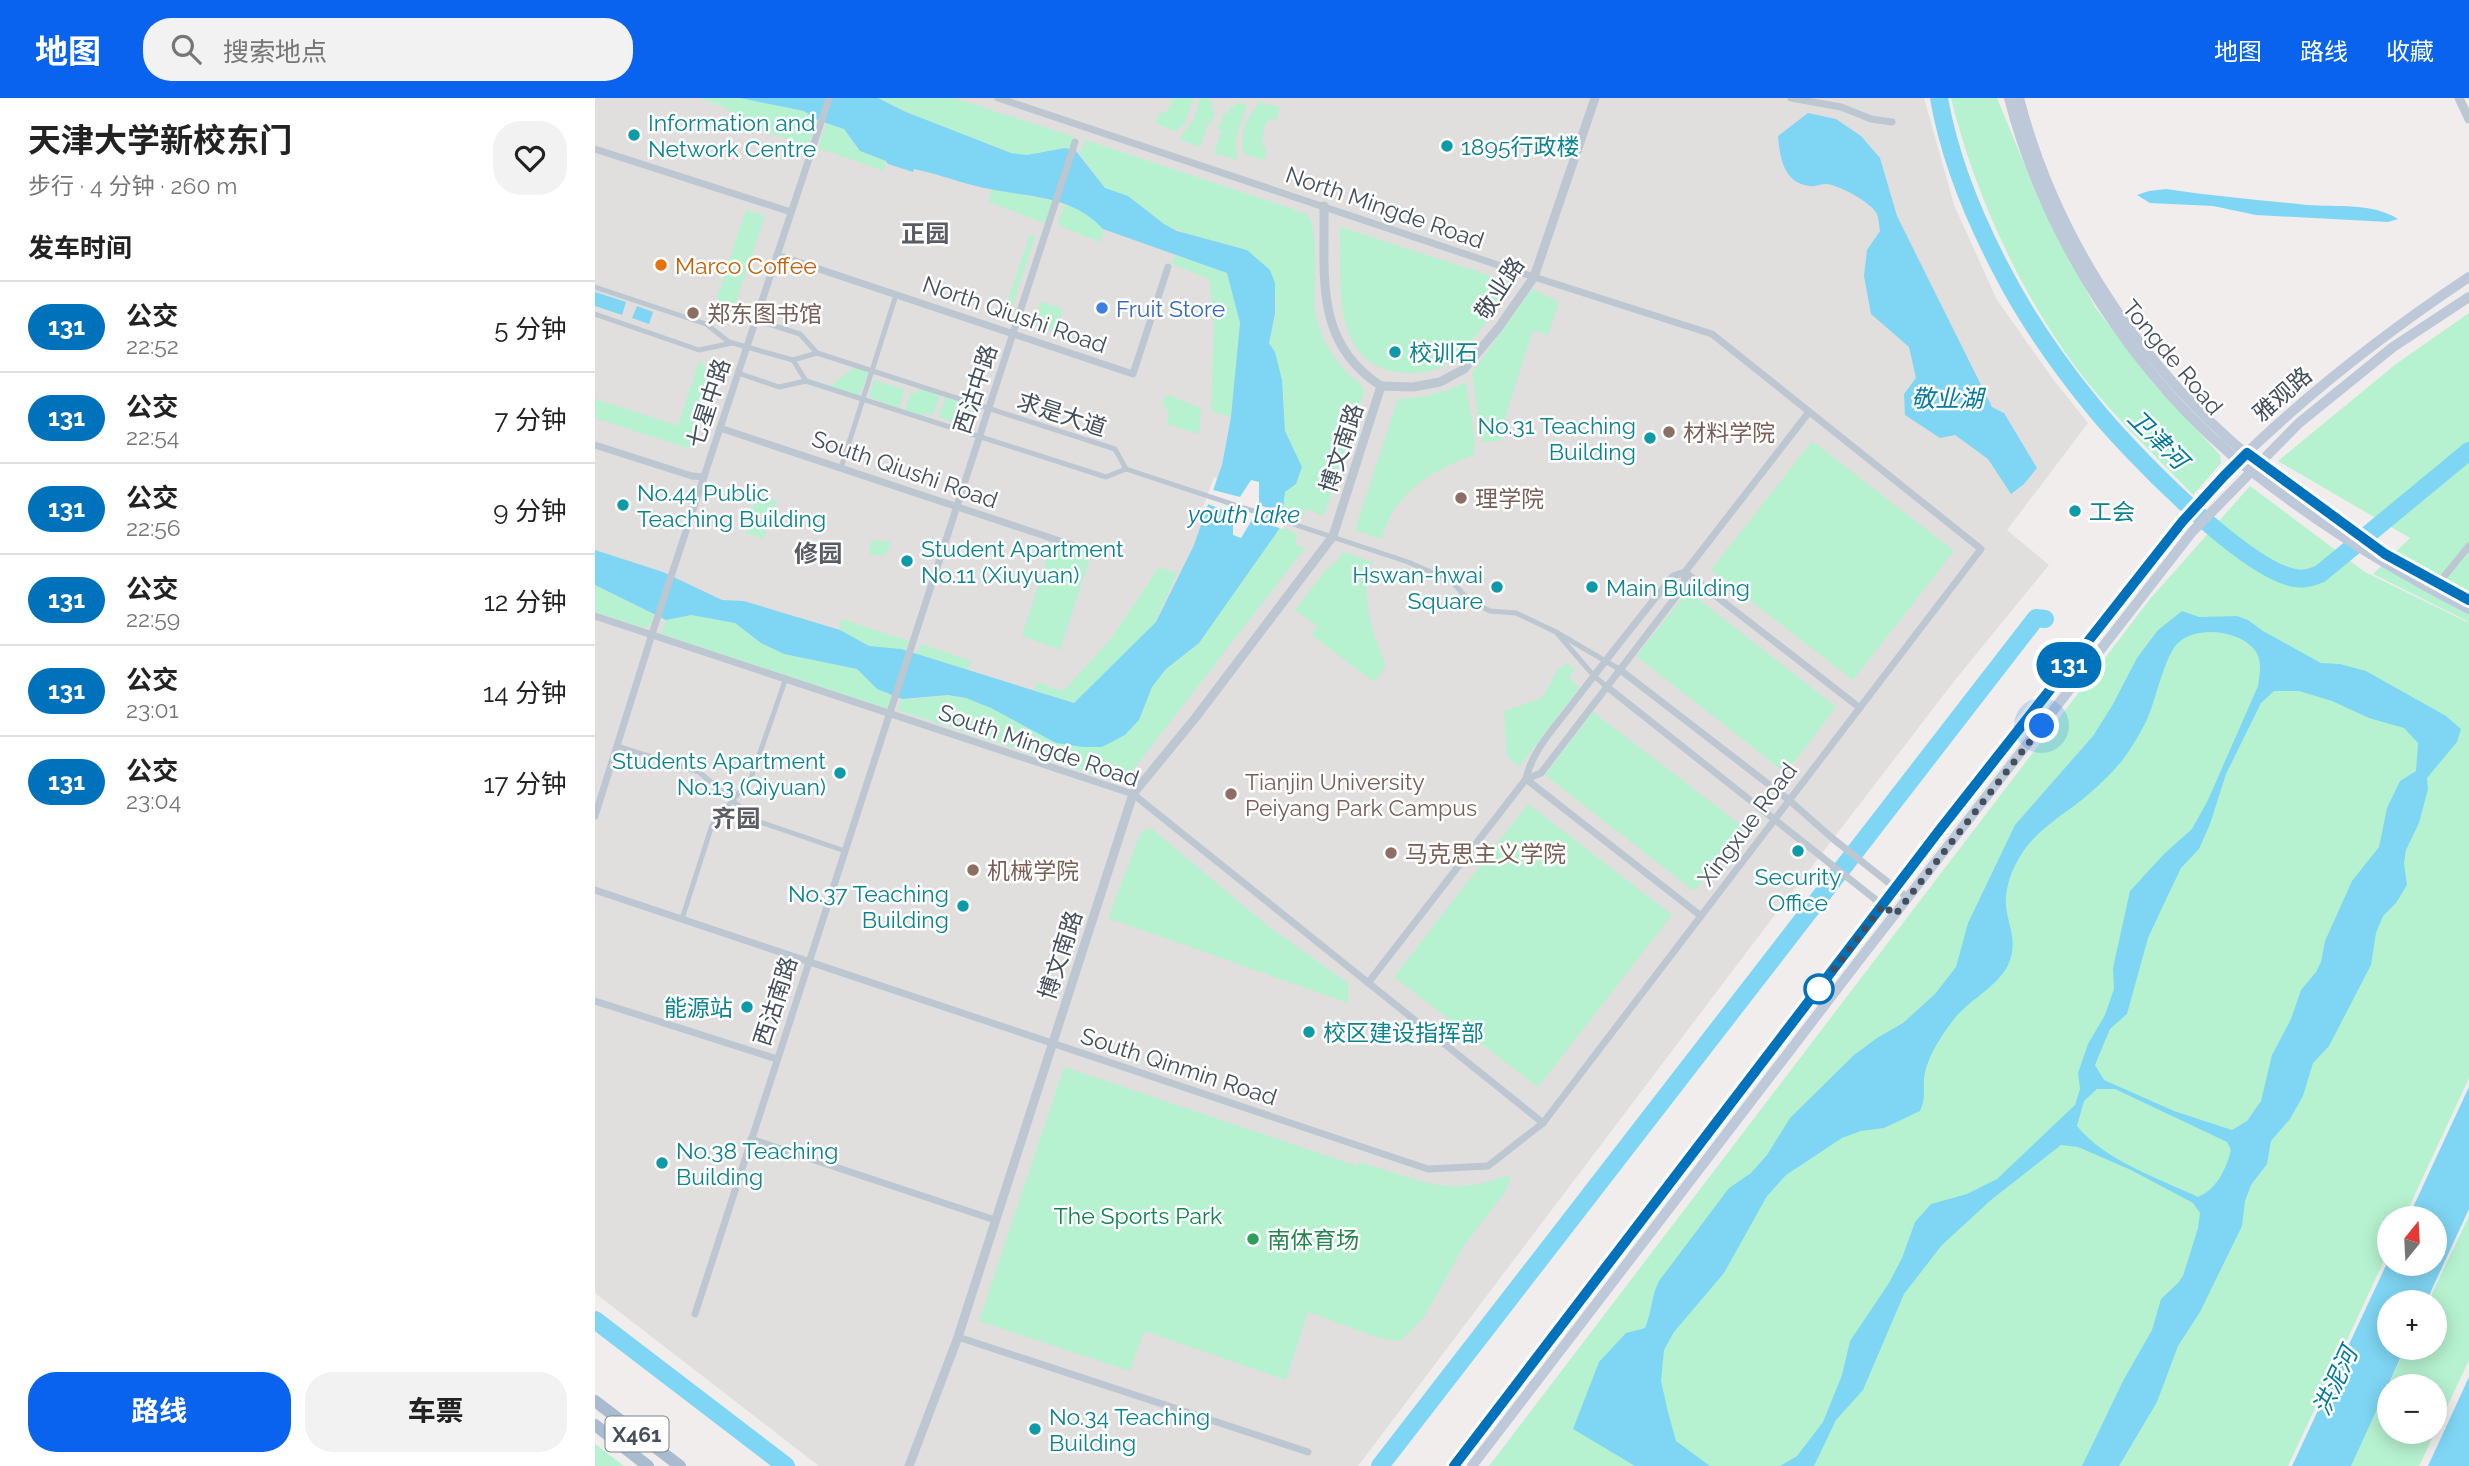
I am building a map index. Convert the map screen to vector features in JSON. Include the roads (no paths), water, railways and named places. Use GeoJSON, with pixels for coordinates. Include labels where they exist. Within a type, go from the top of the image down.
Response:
{"type":"FeatureCollection","features":[{"type":"Feature","properties":{"kind":"main road","name":"Tongde Road"},"geometry":{"type":"LineString","coordinates":[[2009,98],[2018,131],[2044,199],[2095,294],[2136,353],[2180,404],[2254,467],[2338,527],[2469,609]]}},
{"type":"Feature","properties":{"kind":"main road","name":"Tongde Road"},"geometry":{"type":"LineString","coordinates":[[2019,98],[2035,152],[2052,195],[2102,290],[2175,385],[2243,457]]}},
{"type":"Feature","properties":{"kind":"main road","name":"雅观路"},"geometry":{"type":"LineString","coordinates":[[1454,1466],[1896,888],[2182,522],[2243,457],[2297,407],[2415,313],[2469,277]]}},
{"type":"Feature","properties":{"kind":"main road","name":"雅观路"},"geometry":{"type":"LineString","coordinates":[[1472,1466],[2192,532],[2299,423],[2393,347],[2469,297]]}},
{"type":"Feature","properties":{"kind":"main road","name":"Tongde Road"},"geometry":{"type":"LineString","coordinates":[[2435,588],[2469,600]]}},
{"type":"Feature","properties":{"kind":"main road","name":"X461"},"geometry":{"type":"LineString","coordinates":[[595,1401],[680,1466]]}},
{"type":"Feature","properties":{"kind":"main road","name":"X461"},"geometry":{"type":"LineString","coordinates":[[595,1425],[648,1466]]}},
{"type":"Feature","properties":{"kind":"street","name":"七星中路"},"geometry":{"type":"LineString","coordinates":[[595,816],[656,621],[829,98]]}},
{"type":"Feature","properties":{"kind":"street","name":"North Mingde Road"},"geometry":{"type":"LineString","coordinates":[[998,98],[1534,278],[1712,334],[1981,549]]}},
{"type":"Feature","properties":{"kind":"street","name":"敬业路"},"geometry":{"type":"LineString","coordinates":[[1381,386],[1413,387],[1440,382],[1464,369],[1499,327],[1534,278],[1595,98]]}},
{"type":"Feature","properties":{"kind":"street"},"geometry":{"type":"LineString","coordinates":[[1791,98],[1841,107],[1871,119],[1892,122]]}},
{"type":"Feature","properties":{"kind":"street"},"geometry":{"type":"LineString","coordinates":[[2459,98],[2469,119]]}},
{"type":"Feature","properties":{"kind":"street","name":"西沽中路"},"geometry":{"type":"LineString","coordinates":[[894,700],[1075,142]]}},
{"type":"Feature","properties":{"kind":"street"},"geometry":{"type":"LineString","coordinates":[[595,149],[791,212]]}},
{"type":"Feature","properties":{"kind":"street"},"geometry":{"type":"LineString","coordinates":[[1324,206],[1328,317],[1337,340],[1351,361],[1364,375],[1381,386]]}},
{"type":"Feature","properties":{"kind":"street","name":"North Qiushi Road"},"geometry":{"type":"LineString","coordinates":[[777,255],[1133,374],[1168,267]]}},
{"type":"Feature","properties":{"kind":"street"},"geometry":{"type":"LineString","coordinates":[[595,287],[706,324],[732,343],[793,360],[817,353],[800,334],[756,320]]}},
{"type":"Feature","properties":{"kind":"street"},"geometry":{"type":"LineString","coordinates":[[841,468],[896,295]]}},
{"type":"Feature","properties":{"kind":"street"},"geometry":{"type":"LineString","coordinates":[[595,314],[699,350],[732,343]]}},
{"type":"Feature","properties":{"kind":"street","name":"求是大道"},"geometry":{"type":"LineString","coordinates":[[806,381],[1106,477],[1126,469],[1115,449],[817,353]]}},
{"type":"Feature","properties":{"kind":"street"},"geometry":{"type":"LineString","coordinates":[[738,373],[779,387],[806,381],[793,360]]}},
{"type":"Feature","properties":{"kind":"street","name":"博文南路"},"geometry":{"type":"LineString","coordinates":[[909,1466],[958,1337],[1133,794],[1196,717],[1333,536],[1381,386]]}},
{"type":"Feature","properties":{"kind":"street"},"geometry":{"type":"LineString","coordinates":[[1525,779],[1541,774],[1684,586],[1685,572],[1809,412]]}},
{"type":"Feature","properties":{"kind":"street","name":"South Qiushi Road"},"geometry":{"type":"LineString","coordinates":[[720,428],[1078,547]]}},
{"type":"Feature","properties":{"kind":"street"},"geometry":{"type":"LineString","coordinates":[[595,444],[692,476],[704,477]]}},
{"type":"Feature","properties":{"kind":"street"},"geometry":{"type":"LineString","coordinates":[[1126,469],[1408,562],[1451,581],[1469,600],[1490,611],[1516,613],[1556,632],[1619,669],[1789,800],[1908,898]]}},
{"type":"Feature","properties":{"kind":"street"},"geometry":{"type":"LineString","coordinates":[[2435,588],[2469,547]]}},
{"type":"Feature","properties":{"kind":"street","name":"Xingxue Road"},"geometry":{"type":"LineString","coordinates":[[1543,1123],[1981,549]]}},
{"type":"Feature","properties":{"kind":"street"},"geometry":{"type":"LineString","coordinates":[[1368,983],[1525,779],[1529,764],[1594,676],[1673,576],[1685,572]]}},
{"type":"Feature","properties":{"kind":"street"},"geometry":{"type":"LineString","coordinates":[[1685,572],[1860,708]]}},
{"type":"Feature","properties":{"kind":"street","name":"South Mingde Road"},"geometry":{"type":"LineString","coordinates":[[595,616],[1133,794],[1543,1123]]}},
{"type":"Feature","properties":{"kind":"street"},"geometry":{"type":"LineString","coordinates":[[1556,632],[1594,676],[1895,915]]}},
{"type":"Feature","properties":{"kind":"street"},"geometry":{"type":"LineString","coordinates":[[682,919],[712,825],[751,778],[786,678]]}},
{"type":"Feature","properties":{"kind":"street","name":"西沽南路"},"geometry":{"type":"LineString","coordinates":[[695,1314],[894,700]]}},
{"type":"Feature","properties":{"kind":"street"},"geometry":{"type":"LineString","coordinates":[[617,746],[699,772],[757,821],[845,851]]}},
{"type":"Feature","properties":{"kind":"street"},"geometry":{"type":"LineString","coordinates":[[1525,779],[1701,916]]}},
{"type":"Feature","properties":{"kind":"street","name":"South Qinmin Road"},"geometry":{"type":"LineString","coordinates":[[595,890],[1428,1169],[1488,1167],[1543,1123]]}},
{"type":"Feature","properties":{"kind":"street"},"geometry":{"type":"LineString","coordinates":[[595,1001],[777,1059]]}},
{"type":"Feature","properties":{"kind":"street"},"geometry":{"type":"LineString","coordinates":[[751,1139],[995,1220]]}},
{"type":"Feature","properties":{"kind":"street"},"geometry":{"type":"LineString","coordinates":[[958,1337],[1308,1452]]}},
{"type":"Feature","properties":{"kind":"water","name":"youth lake"},"geometry":{"type":"Polygon","coordinates":[[[740,98],[878,98],[906,112],[1011,153],[1027,155],[1065,148],[1076,151],[1105,188],[1128,196],[1177,231],[1247,250],[1270,270],[1275,283],[1275,314],[1269,343],[1275,352],[1282,380],[1285,431],[1302,467],[1296,484],[1285,492],[1281,526],[1199,643],[1166,669],[1152,687],[1139,720],[1125,735],[1102,747],[1056,743],[991,708],[966,698],[948,695],[902,699],[877,689],[857,669],[784,654],[761,643],[735,623],[691,615],[666,620],[595,585],[595,550],[663,572],[722,600],[744,601],[840,630],[869,646],[901,649],[1074,703],[1156,622],[1194,545],[1222,465],[1231,417],[1240,323],[1227,273],[1103,229],[1075,208],[1058,202],[989,189],[888,164],[860,151],[844,129],[817,120],[804,111],[740,98]]]}},
{"type":"Feature","properties":{"kind":"water","name":"敬业湖"},"geometry":{"type":"Polygon","coordinates":[[[1808,113],[1836,119],[1861,136],[1880,158],[1897,216],[1992,407],[2004,413],[2037,468],[2024,484],[2011,494],[1988,459],[1955,435],[1940,438],[1905,415],[1904,394],[1916,378],[1909,347],[1871,314],[1864,276],[1867,250],[1880,231],[1877,214],[1862,199],[1839,187],[1801,184],[1789,175],[1782,161],[1778,136],[1808,113]]]}},
{"type":"Feature","properties":{"kind":"water"},"geometry":{"type":"Polygon","coordinates":[[[2166,189],[2307,205],[2366,208],[2398,219],[2388,222],[2256,215],[2213,206],[2150,203],[2137,195],[2166,189]]]}},
{"type":"Feature","properties":{"kind":"water"},"geometry":{"type":"Polygon","coordinates":[[[595,292],[626,302],[622,315],[595,306],[595,292]]]}},
{"type":"Feature","properties":{"kind":"water"},"geometry":{"type":"Polygon","coordinates":[[[637,306],[653,312],[649,324],[632,318],[637,306]]]}},
{"type":"Feature","properties":{"kind":"water"},"geometry":{"type":"Polygon","coordinates":[[[2182,611],[2199,617],[2237,616],[2321,663],[2340,664],[2366,671],[2446,716],[2461,729],[2457,742],[2427,778],[2428,789],[2419,823],[2406,850],[2404,863],[2407,885],[2396,903],[2383,916],[2376,933],[2371,965],[2329,1046],[2313,1063],[2303,1096],[2290,1119],[2271,1141],[2267,1164],[2251,1185],[2245,1201],[2242,1226],[2200,1312],[2178,1346],[2157,1402],[2119,1466],[2082,1466],[2123,1381],[2152,1330],[2161,1299],[2183,1276],[2200,1213],[2193,1203],[2131,1170],[2078,1147],[2061,1145],[1991,1200],[1942,1245],[1904,1294],[1863,1390],[1836,1420],[1814,1466],[1780,1466],[1797,1456],[1823,1422],[1842,1375],[1850,1341],[1889,1283],[1902,1258],[1915,1222],[1931,1204],[1967,1194],[1997,1179],[2075,1105],[2080,1089],[2078,1073],[2088,1044],[2105,1015],[2114,989],[2113,968],[2130,891],[2164,854],[2192,829],[2208,800],[2258,686],[2260,665],[2258,655],[2252,647],[2236,637],[2215,632],[2195,634],[2178,643],[2165,667],[2146,722],[2125,757],[2098,786],[2047,826],[2024,850],[2013,871],[2006,894],[2013,940],[2009,963],[1998,980],[1958,1015],[1938,1043],[1925,1073],[1924,1099],[1920,1111],[1884,1128],[1861,1131],[1842,1138],[1786,1175],[1767,1196],[1724,1273],[1674,1332],[1664,1350],[1661,1381],[1668,1412],[1676,1441],[1710,1466],[1635,1466],[1573,1429],[1599,1362],[1626,1333],[1645,1328],[1659,1281],[1729,1188],[1751,1173],[1767,1155],[1790,1118],[1854,1055],[1903,1023],[1935,994],[1956,967],[1968,923],[2015,825],[2093,736],[2137,658],[2158,630],[2182,611]],[[2274,691],[2261,703],[2226,774],[2199,849],[2181,868],[2169,893],[2148,938],[2127,1014],[2110,1029],[2095,1065],[2104,1080],[2174,1111],[2232,1130],[2247,1121],[2261,1101],[2272,1055],[2291,1019],[2301,990],[2321,962],[2325,941],[2352,881],[2379,847],[2387,808],[2400,781],[2416,771],[2418,743],[2404,728],[2369,718],[2332,701],[2299,691],[2274,691]],[[2097,1089],[2084,1101],[2077,1126],[2088,1138],[2133,1168],[2198,1197],[2215,1184],[2231,1150],[2227,1142],[2115,1089],[2097,1089]]]}},
{"type":"Feature","properties":{"kind":"water","name":"洪泥河"},"geometry":{"type":"Polygon","coordinates":[[[2469,1087],[2469,1209],[2447,1257],[2447,1206],[2414,1206],[2469,1087]]]}},
{"type":"Feature","properties":{"kind":"water","name":"洪泥河"},"geometry":{"type":"Polygon","coordinates":[[[2381,1276],[2438,1276],[2432,1290],[2377,1290],[2377,1360],[2400,1360],[2393,1374],[2377,1374],[2377,1409],[2351,1466],[2292,1466],[2381,1276]]]}},
{"type":"Feature","properties":{"kind":"water"},"geometry":{"type":"Polygon","coordinates":[[[2469,1377],[2469,1466],[2428,1466],[2438,1444],[2447,1444],[2447,1425],[2469,1377]]]}},
{"type":"Feature","properties":{"kind":"waterway","name":"卫津河"},"geometry":{"type":"LineString","coordinates":[[1939,98],[1949,142],[1971,206],[2010,285],[2042,338],[2091,404],[2130,448],[2187,504],[2246,553],[2273,570],[2295,578],[2320,574],[2469,451]]}},
{"type":"Feature","properties":{"kind":"waterway"},"geometry":{"type":"LineString","coordinates":[[1380,1466],[2036,618],[2045,619]]}},
{"type":"Feature","properties":{"kind":"waterway"},"geometry":{"type":"LineString","coordinates":[[595,1320],[786,1466]]}},
{"type":"Feature","properties":{"kind":"place","name":"Information and Network Centre"},"geometry":{"type":"Point","coordinates":[634,135]}},
{"type":"Feature","properties":{"kind":"place","name":"1895行政楼"},"geometry":{"type":"Point","coordinates":[1447,146]}},
{"type":"Feature","properties":{"kind":"place","name":"Marco Coffee"},"geometry":{"type":"Point","coordinates":[661,265]}},
{"type":"Feature","properties":{"kind":"place","name":"Fruit Store"},"geometry":{"type":"Point","coordinates":[1102,308]}},
{"type":"Feature","properties":{"kind":"place","name":"郑东图书馆"},"geometry":{"type":"Point","coordinates":[693,313]}},
{"type":"Feature","properties":{"kind":"place","name":"校训石"},"geometry":{"type":"Point","coordinates":[1395,352]}},
{"type":"Feature","properties":{"kind":"place","name":"材料学院"},"geometry":{"type":"Point","coordinates":[1669,432]}},
{"type":"Feature","properties":{"kind":"place","name":"No.31 Teaching Building"},"geometry":{"type":"Point","coordinates":[1650,438]}},
{"type":"Feature","properties":{"kind":"place","name":"理学院"},"geometry":{"type":"Point","coordinates":[1461,498]}},
{"type":"Feature","properties":{"kind":"place","name":"No.44 Public Teaching Building"},"geometry":{"type":"Point","coordinates":[623,505]}},
{"type":"Feature","properties":{"kind":"place","name":"工会"},"geometry":{"type":"Point","coordinates":[2075,511]}},
{"type":"Feature","properties":{"kind":"place","name":"Student Apartment No.11 (Xiuyuan)"},"geometry":{"type":"Point","coordinates":[907,561]}},
{"type":"Feature","properties":{"kind":"place","name":"Hswan-hwai Square"},"geometry":{"type":"Point","coordinates":[1497,587]}},
{"type":"Feature","properties":{"kind":"place","name":"Main Building"},"geometry":{"type":"Point","coordinates":[1592,587]}},
{"type":"Feature","properties":{"kind":"place","name":"Students Apartment No.13 (Qiyuan)"},"geometry":{"type":"Point","coordinates":[840,773]}},
{"type":"Feature","properties":{"kind":"place","name":"Tianjin University Peiyang Park Campus"},"geometry":{"type":"Point","coordinates":[1231,794]}},
{"type":"Feature","properties":{"kind":"place","name":"Security Office"},"geometry":{"type":"Point","coordinates":[1798,851]}},
{"type":"Feature","properties":{"kind":"place","name":"马克思主义学院"},"geometry":{"type":"Point","coordinates":[1391,853]}},
{"type":"Feature","properties":{"kind":"place","name":"机械学院"},"geometry":{"type":"Point","coordinates":[973,870]}},
{"type":"Feature","properties":{"kind":"place","name":"No.37 Teaching Building"},"geometry":{"type":"Point","coordinates":[963,906]}},
{"type":"Feature","properties":{"kind":"place","name":"能源站"},"geometry":{"type":"Point","coordinates":[747,1007]}},
{"type":"Feature","properties":{"kind":"place","name":"校区建设指挥部"},"geometry":{"type":"Point","coordinates":[1309,1032]}},
{"type":"Feature","properties":{"kind":"place","name":"No.38 Teaching Building"},"geometry":{"type":"Point","coordinates":[662,1163]}},
{"type":"Feature","properties":{"kind":"place","name":"南体育场"},"geometry":{"type":"Point","coordinates":[1253,1239]}},
{"type":"Feature","properties":{"kind":"place","name":"No.34 Teaching Building"},"geometry":{"type":"Point","coordinates":[1035,1429]}},
{"type":"Feature","properties":{"kind":"district","name":"正园"},"geometry":{"type":"Point","coordinates":[925,233]}},
{"type":"Feature","properties":{"kind":"district","name":"修园"},"geometry":{"type":"Point","coordinates":[818,553]}},
{"type":"Feature","properties":{"kind":"district","name":"齐园"},"geometry":{"type":"Point","coordinates":[736,818]}},
{"type":"Feature","properties":{"kind":"park label","name":"The Sports Park"},"geometry":{"type":"Point","coordinates":[1138,1215]}}]}
